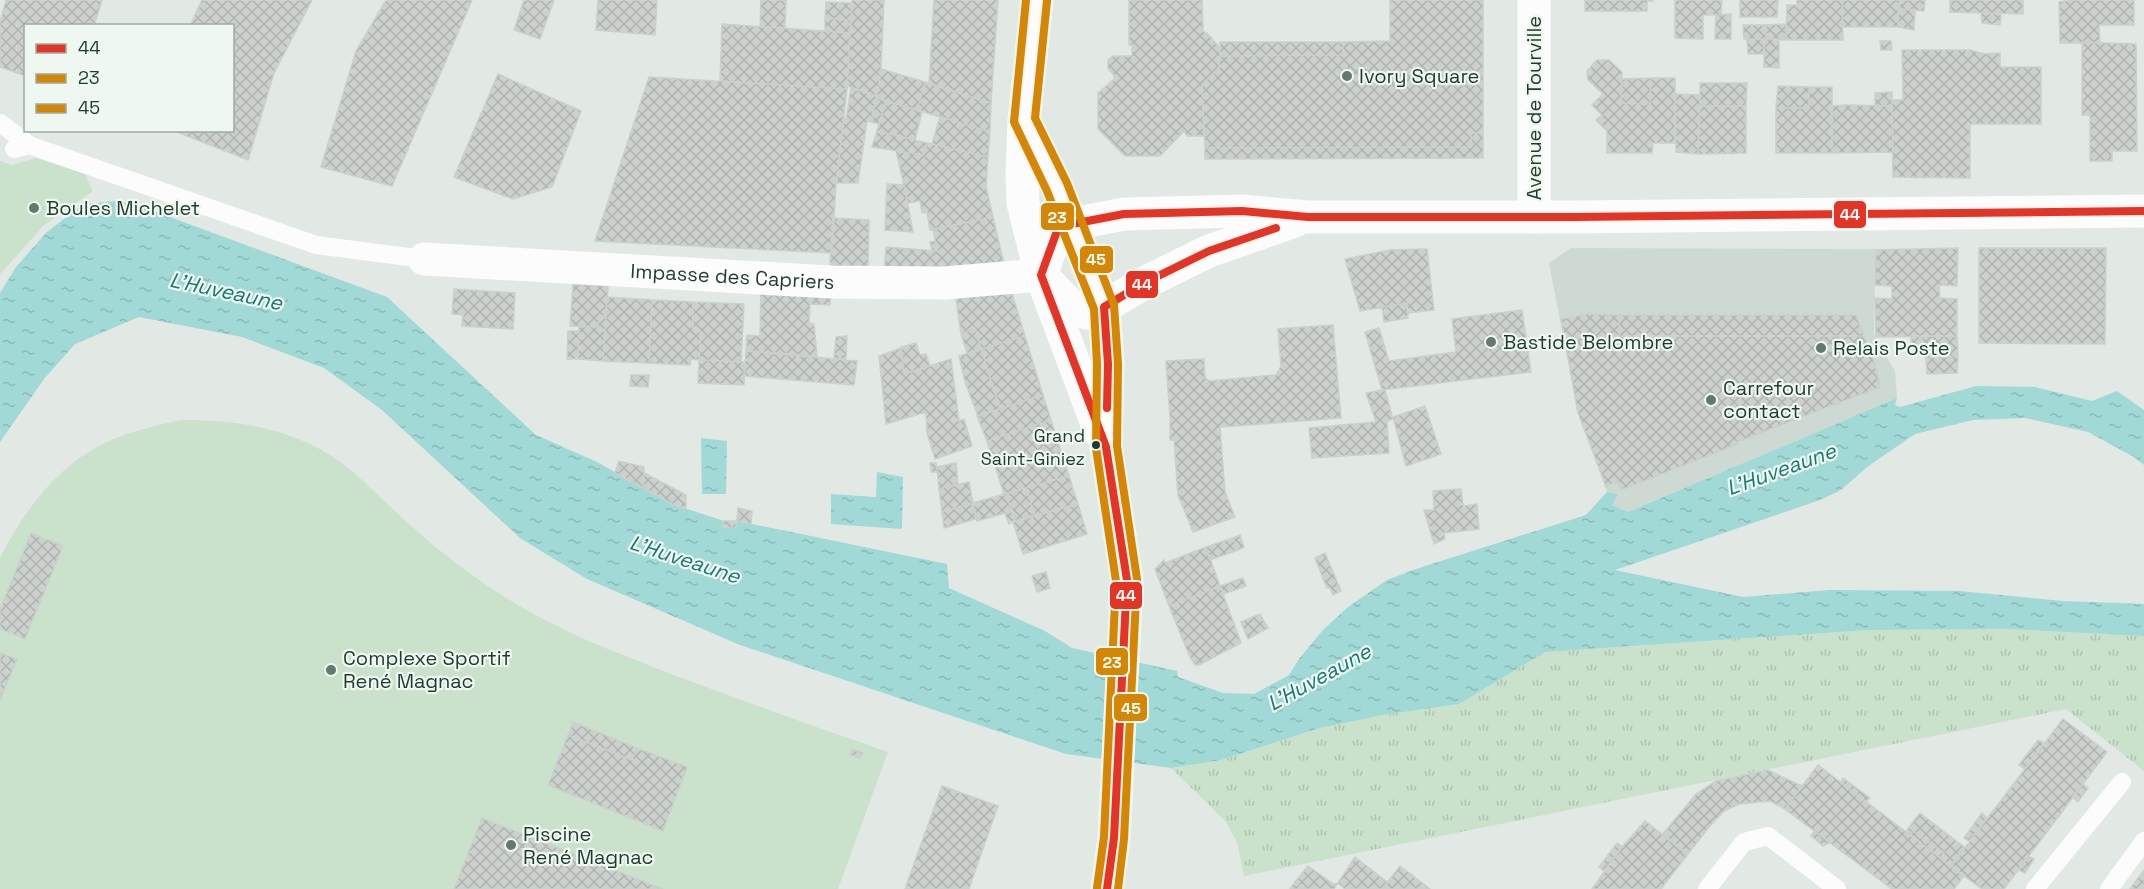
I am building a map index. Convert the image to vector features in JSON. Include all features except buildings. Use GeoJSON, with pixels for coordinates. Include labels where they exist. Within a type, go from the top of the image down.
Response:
{"type":"FeatureCollection","features":[{"type":"Feature","properties":{"kind":"street"},"geometry":{"type":"LineString","coordinates":[[1037,0],[1024,120],[1023,203],[1041,275],[1106,447]]}},
{"type":"Feature","properties":{"kind":"street","name":"Avenue de Tourville"},"geometry":{"type":"LineString","coordinates":[[1534,0],[1534,217]]}},
{"type":"Feature","properties":{"kind":"street"},"geometry":{"type":"LineString","coordinates":[[1024,120],[1057,187],[1104,307],[1108,364],[1106,447],[1127,580],[1114,838],[1107,889]]}},
{"type":"Feature","properties":{"kind":"street"},"geometry":{"type":"LineString","coordinates":[[1041,275],[1057,231],[1072,224],[1124,214],[1242,211],[1308,217],[1534,217],[2144,211]]}},
{"type":"Feature","properties":{"kind":"street"},"geometry":{"type":"LineString","coordinates":[[1041,275],[1070,305],[1087,313],[1104,307],[1144,283],[1209,251],[1308,217]]}},
{"type":"Feature","properties":{"kind":"street","name":"Impasse des Capriers"},"geometry":{"type":"LineString","coordinates":[[424,259],[831,282],[944,283],[1041,275]]}},
{"type":"Feature","properties":{"kind":"lane"},"geometry":{"type":"LineString","coordinates":[[0,123],[21,147],[316,245],[424,259]]}},
{"type":"Feature","properties":{"kind":"lane"},"geometry":{"type":"LineString","coordinates":[[2035,889],[2122,782]]}},
{"type":"Feature","properties":{"kind":"lane"},"geometry":{"type":"LineString","coordinates":[[1707,889],[1744,842],[1768,836],[1837,889]]}},
{"type":"Feature","properties":{"kind":"lane"},"geometry":{"type":"LineString","coordinates":[[2109,889],[2144,841]]}},
{"type":"Feature","properties":{"kind":"shaded area"},"geometry":{"type":"Polygon","coordinates":[[[1571,248],[1875,249],[1874,335],[1895,371],[1897,398],[1628,512],[1611,505],[1618,494],[1607,492],[1578,413],[1549,263],[1571,248]]]}},
{"type":"Feature","properties":{"kind":"green space","name":"Boules Michelet"},"geometry":{"type":"Polygon","coordinates":[[[36,158],[85,174],[93,191],[44,225],[0,274],[0,161],[12,165],[36,158]]]}},
{"type":"Feature","properties":{"kind":"green space","name":"Complexe Sportif René Magnac"},"geometry":{"type":"Polygon","coordinates":[[[181,420],[249,425],[282,433],[314,446],[352,471],[425,538],[460,566],[537,616],[584,639],[666,672],[888,752],[838,889],[0,889],[0,558],[29,509],[69,466],[101,445],[120,436],[181,420]]]}},
{"type":"Feature","properties":{"kind":"green space"},"geometry":{"type":"Polygon","coordinates":[[[2009,629],[2144,636],[2144,771],[2066,709],[1244,876],[1237,842],[1226,822],[1171,768],[1221,760],[1320,728],[1382,715],[1459,704],[1545,652],[1869,630],[2009,629]]]}},
{"type":"Feature","properties":{"kind":"water","name":"L'Huveaune"},"geometry":{"type":"Polygon","coordinates":[[[118,201],[140,206],[387,297],[536,435],[597,462],[672,504],[724,521],[724,527],[736,528],[737,521],[947,564],[949,588],[1045,631],[1072,648],[1177,671],[1178,677],[1223,693],[1254,694],[1289,675],[1323,630],[1348,607],[1387,580],[1586,515],[1607,492],[1618,494],[1612,505],[1628,512],[1897,398],[1895,405],[1900,407],[1976,386],[2035,387],[2092,401],[2117,391],[2144,410],[2144,465],[2134,457],[2088,432],[2025,418],[1973,420],[1915,434],[1867,467],[1841,490],[1820,500],[1615,570],[1743,597],[1829,590],[1960,591],[2062,601],[2144,604],[2144,636],[2009,629],[1869,630],[1545,652],[1459,704],[1383,715],[1320,728],[1221,760],[1171,768],[1066,754],[740,645],[587,579],[520,538],[382,410],[324,368],[242,337],[139,317],[75,344],[44,379],[0,442],[0,293],[16,267],[46,233],[83,204],[118,201]]]}},
{"type":"Feature","properties":{"kind":"water"},"geometry":{"type":"Polygon","coordinates":[[[701,438],[727,441],[726,494],[702,494],[701,438]]]}},
{"type":"Feature","properties":{"kind":"water"},"geometry":{"type":"Polygon","coordinates":[[[877,472],[903,477],[902,529],[831,524],[831,494],[876,497],[877,472]]]}},
{"type":"Feature","properties":{"kind":"transit line","name":"23"},"geometry":{"type":"LineString","coordinates":[[1026,0],[1014,122],[1047,191],[1094,309],[1097,364],[1096,448],[1116,581],[1104,837],[1097,888]]}},
{"type":"Feature","properties":{"kind":"transit line","name":"45"},"geometry":{"type":"LineString","coordinates":[[1047,1],[1035,118],[1067,183],[1114,305],[1118,364],[1117,446],[1137,579],[1124,839],[1118,889]]}},
{"type":"Feature","properties":{"kind":"transit line","name":"44"},"geometry":{"type":"LineString","coordinates":[[1107,889],[1114,838],[1127,580],[1106,447],[1041,275],[1057,231],[1072,224],[1124,214],[1242,211],[1308,217],[1575,217],[2144,211]]}},
{"type":"Feature","properties":{"kind":"transit line","name":"44"},"geometry":{"type":"LineString","coordinates":[[1107,408],[1108,364],[1104,307],[1144,283],[1209,251],[1276,228]]}},
{"type":"Feature","properties":{"kind":"place","name":"Ivory Square"},"geometry":{"type":"Point","coordinates":[1347,76]}},
{"type":"Feature","properties":{"kind":"place","name":"Boules Michelet"},"geometry":{"type":"Point","coordinates":[34,208]}},
{"type":"Feature","properties":{"kind":"place","name":"Bastide Belombre"},"geometry":{"type":"Point","coordinates":[1491,342]}},
{"type":"Feature","properties":{"kind":"place","name":"Relais Poste"},"geometry":{"type":"Point","coordinates":[1821,348]}},
{"type":"Feature","properties":{"kind":"place","name":"Carrefour contact"},"geometry":{"type":"Point","coordinates":[1711,400]}},
{"type":"Feature","properties":{"kind":"place","name":"Grand Saint-Giniez"},"geometry":{"type":"Point","coordinates":[1096,445]}},
{"type":"Feature","properties":{"kind":"place","name":"Complexe Sportif René Magnac"},"geometry":{"type":"Point","coordinates":[331,670]}},
{"type":"Feature","properties":{"kind":"place","name":"Piscine René Magnac"},"geometry":{"type":"Point","coordinates":[511,845]}}]}
